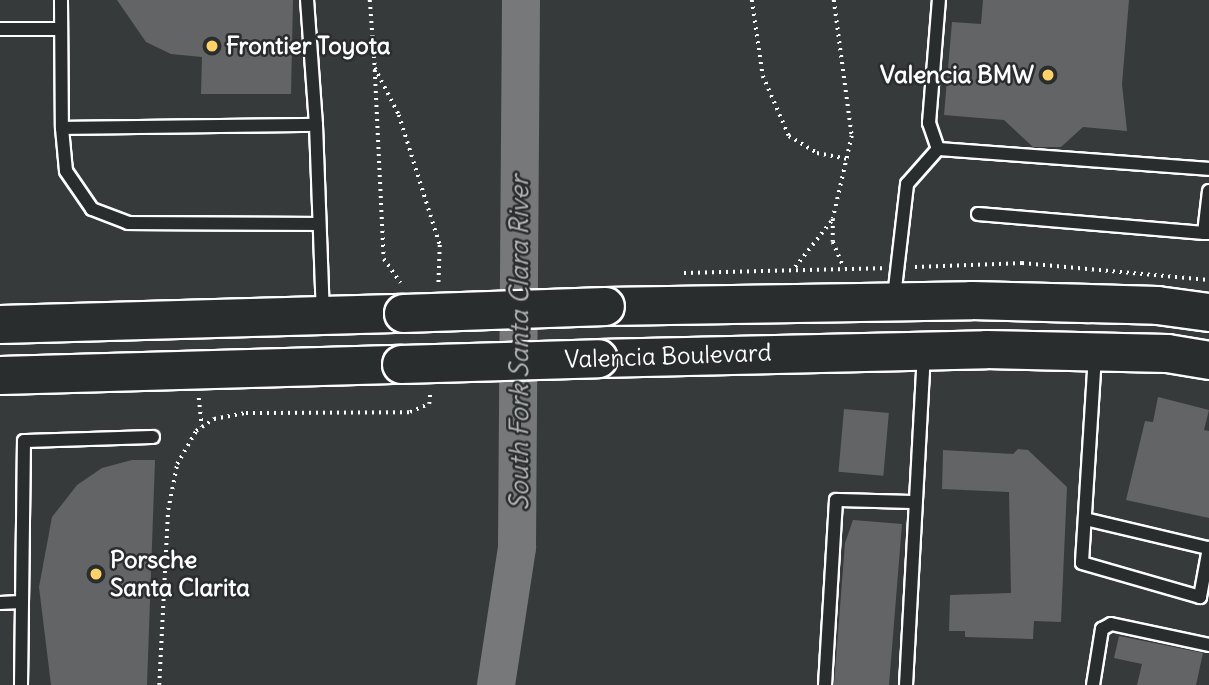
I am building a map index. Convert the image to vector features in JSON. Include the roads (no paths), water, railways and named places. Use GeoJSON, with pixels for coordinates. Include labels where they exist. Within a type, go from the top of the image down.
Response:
{"type":"FeatureCollection","features":[{"type":"Feature","properties":{"kind":"main road","name":"Valencia Boulevard"},"geometry":{"type":"LineString","coordinates":[[0,324],[323,315],[403,298],[606,306],[895,285],[1157,305],[1209,312]]}},
{"type":"Feature","properties":{"kind":"main road","name":"Valencia Boulevard"},"geometry":{"type":"LineString","coordinates":[[0,375],[924,349],[1095,351],[1209,360]]}},
{"type":"Feature","properties":{"kind":"lane"},"geometry":{"type":"LineString","coordinates":[[61,0],[62,128],[66,171],[92,209],[128,223],[318,224]]}},
{"type":"Feature","properties":{"kind":"lane"},"geometry":{"type":"LineString","coordinates":[[307,0],[316,125],[323,315]]}},
{"type":"Feature","properties":{"kind":"lane"},"geometry":{"type":"LineString","coordinates":[[938,149],[929,123],[939,0]]}},
{"type":"Feature","properties":{"kind":"lane"},"geometry":{"type":"LineString","coordinates":[[0,29],[61,29]]}},
{"type":"Feature","properties":{"kind":"lane"},"geometry":{"type":"LineString","coordinates":[[62,128],[316,125]]}},
{"type":"Feature","properties":{"kind":"lane"},"geometry":{"type":"LineString","coordinates":[[938,149],[1209,169]]}},
{"type":"Feature","properties":{"kind":"lane"},"geometry":{"type":"LineString","coordinates":[[895,285],[907,184],[938,149]]}},
{"type":"Feature","properties":{"kind":"lane"},"geometry":{"type":"LineString","coordinates":[[978,214],[1206,233],[1209,191]]}},
{"type":"Feature","properties":{"kind":"lane"},"geometry":{"type":"LineString","coordinates":[[906,685],[924,349]]}},
{"type":"Feature","properties":{"kind":"lane"},"geometry":{"type":"LineString","coordinates":[[1085,519],[1209,548],[1200,597],[1082,563],[1095,351]]}},
{"type":"Feature","properties":{"kind":"lane"},"geometry":{"type":"LineString","coordinates":[[21,685],[24,441],[152,437]]}},
{"type":"Feature","properties":{"kind":"lane"},"geometry":{"type":"LineString","coordinates":[[825,685],[836,500],[915,502]]}},
{"type":"Feature","properties":{"kind":"lane"},"geometry":{"type":"LineString","coordinates":[[0,603],[21,602]]}},
{"type":"Feature","properties":{"kind":"lane"},"geometry":{"type":"LineString","coordinates":[[1093,685],[1102,629],[1111,624],[1209,645]]}},
{"type":"Feature","properties":{"kind":"waterway","name":"South Fork Santa Clara River"},"geometry":{"type":"LineString","coordinates":[[496,685],[517,547],[521,0]]}},
{"type":"Feature","properties":{"kind":"place","name":"Frontier Toyota"},"geometry":{"type":"Point","coordinates":[212,46]}},
{"type":"Feature","properties":{"kind":"place","name":"Valencia BMW"},"geometry":{"type":"Point","coordinates":[1048,75]}},
{"type":"Feature","properties":{"kind":"place","name":"Porsche Santa Clarita"},"geometry":{"type":"Point","coordinates":[96,574]}}]}
